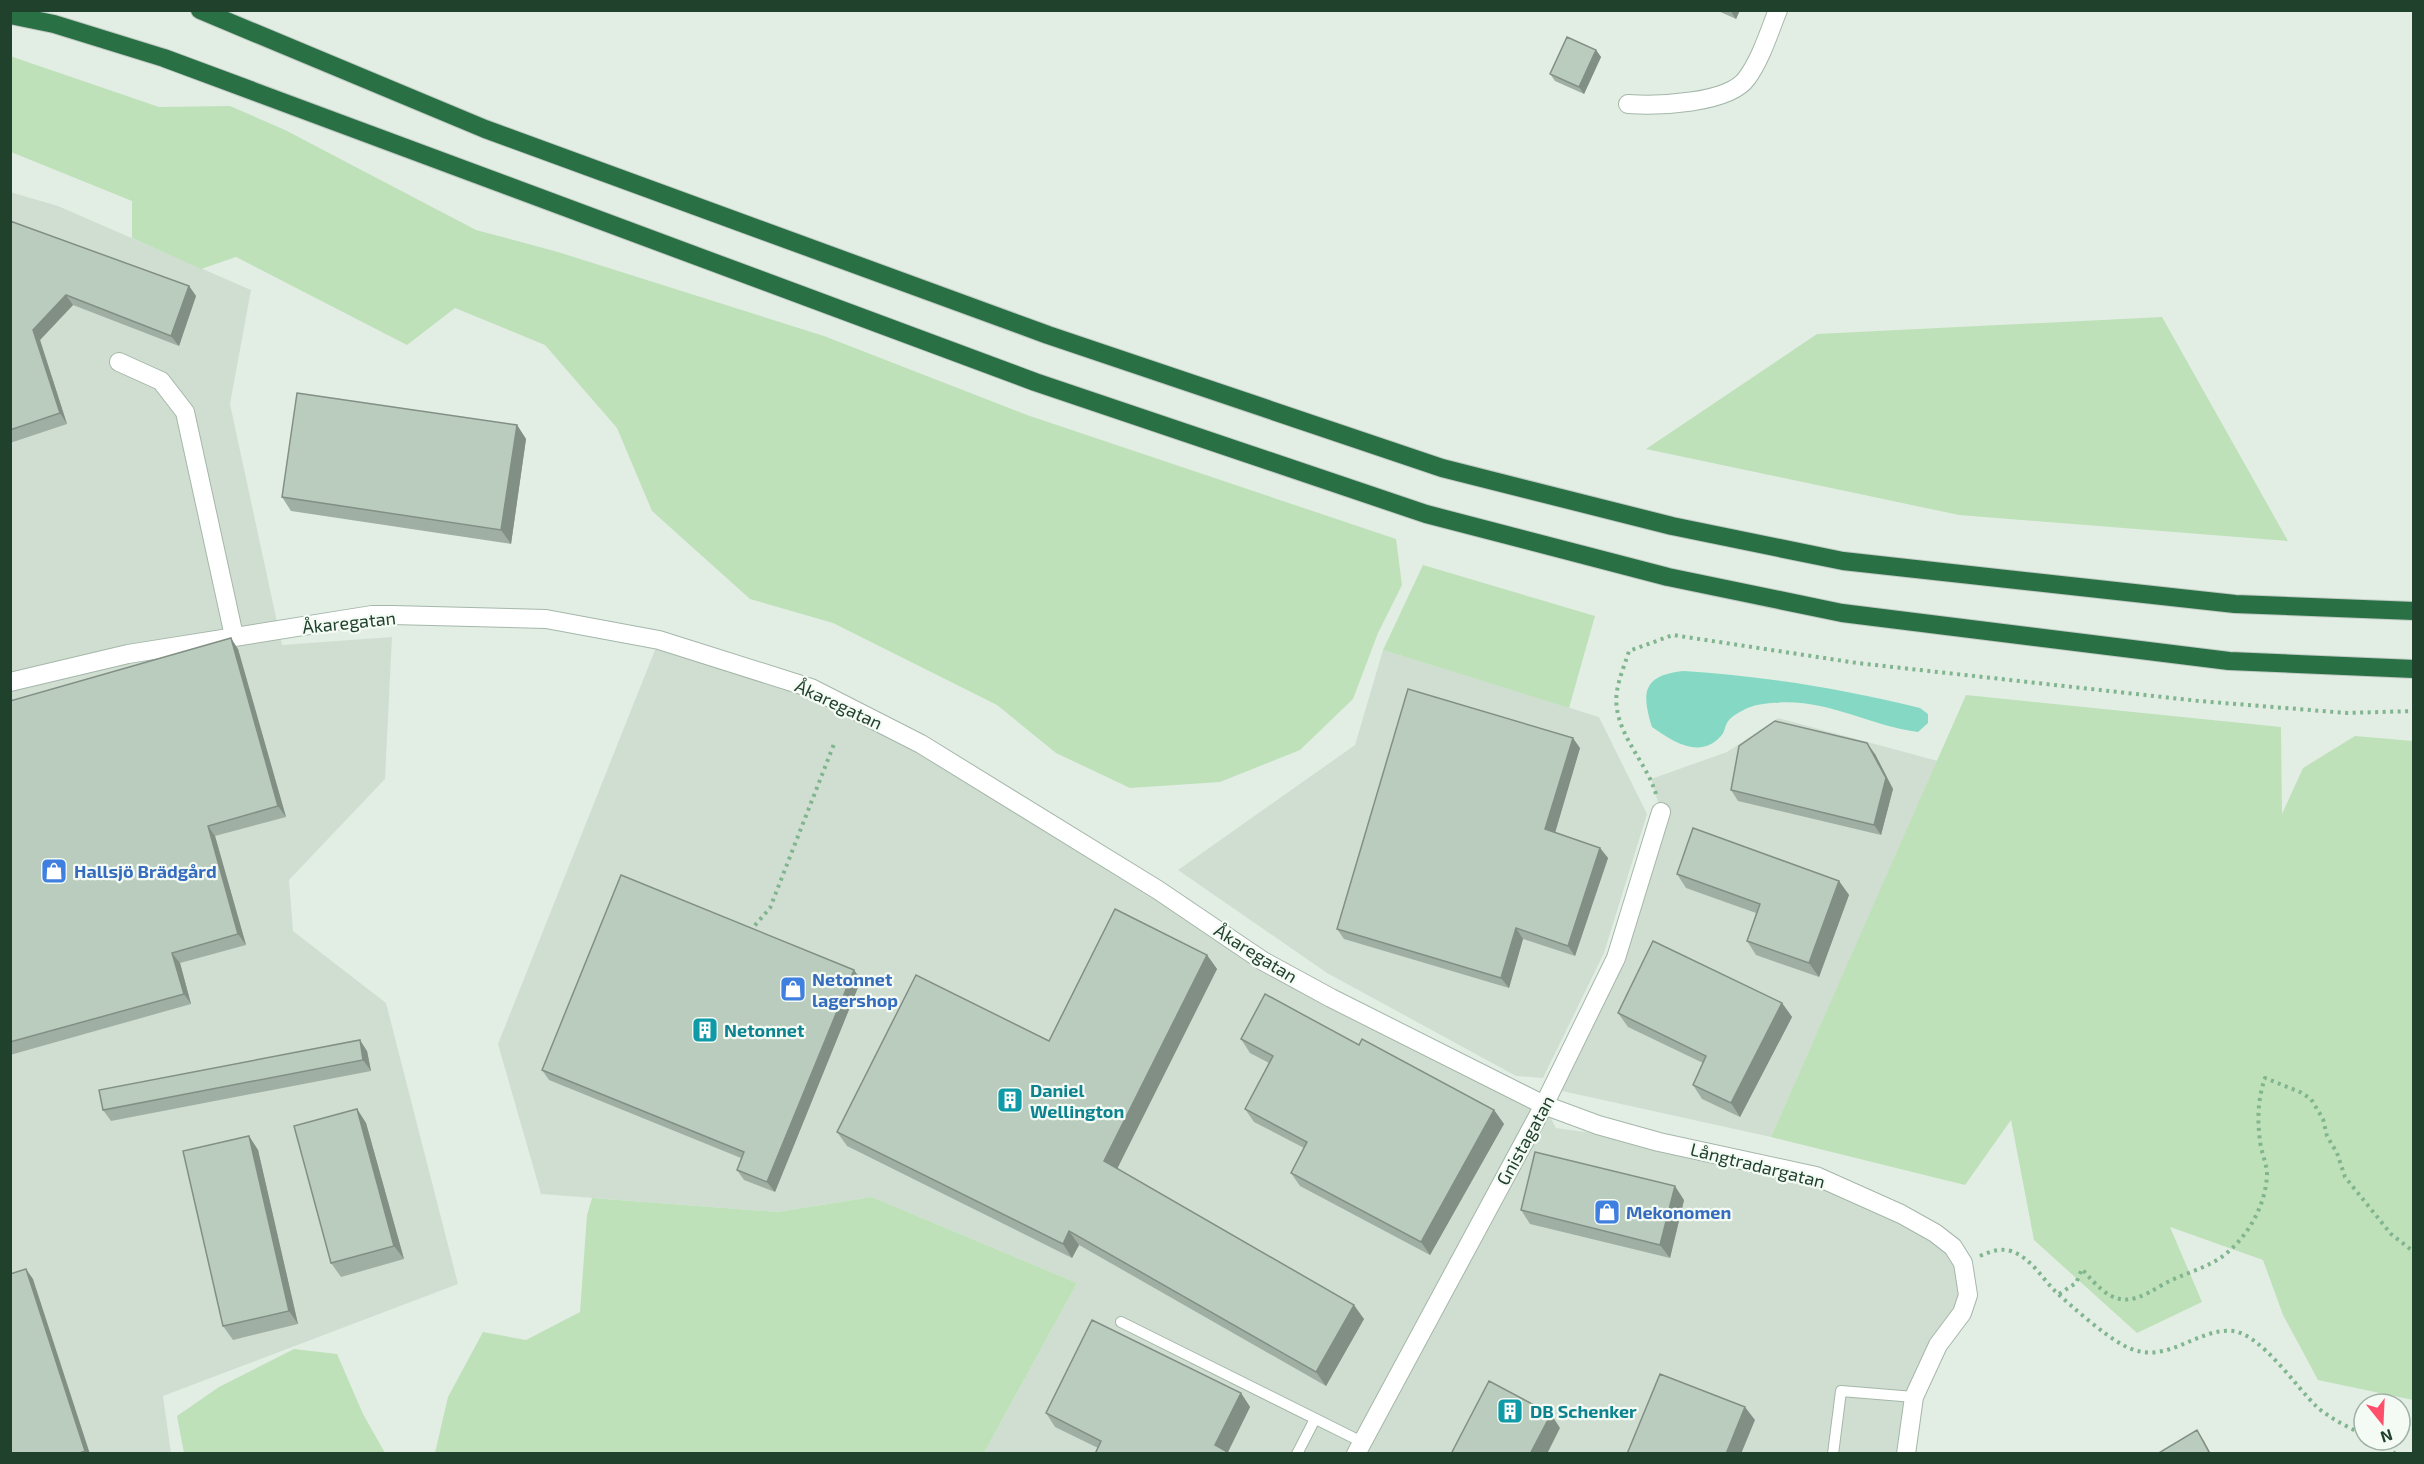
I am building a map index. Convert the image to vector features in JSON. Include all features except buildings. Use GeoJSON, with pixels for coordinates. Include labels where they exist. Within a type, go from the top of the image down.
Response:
{"type":"FeatureCollection","features":[{"type":"Feature","properties":{"kind":"highway"},"geometry":{"type":"LineString","coordinates":[[200,10],[496,133],[1048,335],[1442,468],[1672,526],[1843,561],[2235,603],[2414,611]]}},
{"type":"Feature","properties":{"kind":"highway"},"geometry":{"type":"LineString","coordinates":[[10,15],[54,24],[164,58],[1035,382],[1426,514],[1668,577],[1842,613],[2229,661],[2414,669]]}},
{"type":"Feature","properties":{"kind":"street"},"geometry":{"type":"LineString","coordinates":[[1628,104],[1668,106],[1719,95],[1746,80],[1778,10]]}},
{"type":"Feature","properties":{"kind":"street"},"geometry":{"type":"LineString","coordinates":[[119,362],[161,381],[185,412],[234,636]]}},
{"type":"Feature","properties":{"kind":"street","name":"Åkaregatan"},"geometry":{"type":"LineString","coordinates":[[10,682],[128,654],[372,615],[546,619],[659,640],[811,688],[921,744],[1158,890],[1263,961],[1331,998],[1545,1105]]}},
{"type":"Feature","properties":{"kind":"street","name":"Gnistagatan"},"geometry":{"type":"LineString","coordinates":[[1359,1448],[1545,1105],[1616,958],[1661,812]]}},
{"type":"Feature","properties":{"kind":"street","name":"Långtradargatan"},"geometry":{"type":"LineString","coordinates":[[1545,1105],[1599,1125],[1659,1142],[1815,1176],[1901,1214],[1935,1233],[1953,1247],[1963,1263]]}},
{"type":"Feature","properties":{"kind":"street"},"geometry":{"type":"LineString","coordinates":[[1906,1454],[1914,1397],[1938,1345],[1962,1313],[1968,1295],[1963,1263]]}},
{"type":"Feature","properties":{"kind":"lane"},"geometry":{"type":"LineString","coordinates":[[1120,1322],[1315,1419],[1359,1448]]}},
{"type":"Feature","properties":{"kind":"lane"},"geometry":{"type":"LineString","coordinates":[[1833,1454],[1841,1391],[1914,1397]]}},
{"type":"Feature","properties":{"kind":"lane"},"geometry":{"type":"LineString","coordinates":[[1297,1454],[1315,1419]]}},
{"type":"Feature","properties":{"kind":"path"},"geometry":{"type":"LineString","coordinates":[[1661,812],[1651,779],[1621,728],[1616,693],[1629,651],[1673,635],[1857,663],[2199,701],[2347,713],[2414,711]]}},
{"type":"Feature","properties":{"kind":"path"},"geometry":{"type":"LineString","coordinates":[[748,934],[770,908],[834,744]]}},
{"type":"Feature","properties":{"kind":"path"},"geometry":{"type":"LineString","coordinates":[[2059,1294],[2076,1283],[2082,1269],[2110,1294],[2127,1302],[2141,1299],[2175,1278],[2214,1261],[2228,1252],[2261,1209],[2267,1172],[2260,1141],[2258,1096],[2265,1078],[2300,1092],[2312,1100],[2323,1119],[2327,1136],[2337,1153],[2345,1177],[2391,1234],[2414,1252]]}},
{"type":"Feature","properties":{"kind":"path"},"geometry":{"type":"LineString","coordinates":[[1963,1263],[1994,1250],[2012,1252],[2027,1261],[2059,1294],[2123,1345],[2144,1353],[2189,1343],[2215,1333],[2232,1331],[2245,1335],[2266,1351],[2318,1408],[2352,1430]]}},
{"type":"Feature","properties":{"kind":"shaded area"},"geometry":{"type":"Polygon","coordinates":[[[10,56],[159,107],[230,106],[285,130],[476,230],[558,252],[824,336],[1027,415],[1396,539],[1402,585],[1378,633],[1353,699],[1300,750],[1220,782],[1130,788],[1056,753],[997,705],[833,623],[750,599],[652,511],[617,428],[545,345],[455,308],[407,345],[236,257],[201,269],[132,238],[132,201],[11,152],[10,56]]]}},
{"type":"Feature","properties":{"kind":"shaded area"},"geometry":{"type":"Polygon","coordinates":[[[10,192],[58,206],[251,290],[230,404],[282,645],[392,637],[385,779],[289,880],[293,931],[386,1003],[458,1284],[163,1396],[171,1453],[11,1453],[10,192]]]}},
{"type":"Feature","properties":{"kind":"shaded area"},"geometry":{"type":"Polygon","coordinates":[[[2162,317],[2288,541],[1959,515],[1646,449],[1817,334],[2162,317]]]}},
{"type":"Feature","properties":{"kind":"shaded area"},"geometry":{"type":"Polygon","coordinates":[[[1423,565],[1595,616],[1569,708],[1383,650],[1423,565]]]}},
{"type":"Feature","properties":{"kind":"shaded area"},"geometry":{"type":"Polygon","coordinates":[[[659,640],[811,688],[1263,961],[1544,1105],[1556,1128],[1659,1142],[1815,1176],[1953,1247],[1968,1295],[1938,1345],[1906,1453],[984,1453],[1077,1283],[872,1197],[777,1212],[541,1194],[498,1044],[659,640]]]}},
{"type":"Feature","properties":{"kind":"shaded area"},"geometry":{"type":"Polygon","coordinates":[[[1383,650],[1599,717],[1647,814],[1604,953],[1543,1078],[1516,1076],[1327,973],[1178,870],[1355,745],[1383,650]]]}},
{"type":"Feature","properties":{"kind":"shaded area"},"geometry":{"type":"Polygon","coordinates":[[[1684,671],[1774,680],[1862,695],[1920,708],[1928,714],[1928,723],[1918,732],[1877,723],[1821,706],[1780,702],[1754,706],[1738,713],[1729,720],[1722,734],[1713,743],[1704,747],[1686,746],[1652,727],[1646,695],[1653,681],[1670,673],[1684,671]]]}},
{"type":"Feature","properties":{"kind":"shaded area"},"geometry":{"type":"Polygon","coordinates":[[[1966,695],[2281,727],[2282,814],[2303,768],[2355,736],[2413,741],[2413,1400],[2412,1392],[2375,1392],[2318,1380],[2283,1315],[2263,1260],[2170,1227],[2202,1302],[2137,1333],[2034,1240],[2011,1120],[1965,1185],[1771,1137],[1966,695]]]}},
{"type":"Feature","properties":{"kind":"shaded area"},"geometry":{"type":"Polygon","coordinates":[[[1778,718],[1938,761],[1771,1137],[1553,1089],[1616,958],[1661,812],[1651,779],[1727,752],[1778,718]]]}},
{"type":"Feature","properties":{"kind":"shaded area"},"geometry":{"type":"Polygon","coordinates":[[[872,1197],[1077,1283],[984,1453],[435,1453],[448,1397],[483,1332],[526,1340],[580,1312],[587,1215],[592,1198],[777,1212],[872,1197]]]}},
{"type":"Feature","properties":{"kind":"shaded area"},"geometry":{"type":"Polygon","coordinates":[[[294,1349],[337,1354],[363,1414],[385,1453],[184,1453],[177,1416],[219,1387],[294,1349]]]}},
{"type":"Feature","properties":{"kind":"place","name":"Hallsjö Brädgård"},"geometry":{"type":"Point","coordinates":[54,871]}},
{"type":"Feature","properties":{"kind":"place","name":"Netonnet lagershop"},"geometry":{"type":"Point","coordinates":[793,989]}},
{"type":"Feature","properties":{"kind":"place","name":"Netonnet"},"geometry":{"type":"Point","coordinates":[705,1030]}},
{"type":"Feature","properties":{"kind":"place","name":"Daniel Wellington"},"geometry":{"type":"Point","coordinates":[1010,1100]}},
{"type":"Feature","properties":{"kind":"place","name":"Mekonomen"},"geometry":{"type":"Point","coordinates":[1607,1212]}},
{"type":"Feature","properties":{"kind":"place","name":"DB Schenker"},"geometry":{"type":"Point","coordinates":[1510,1411]}}]}
